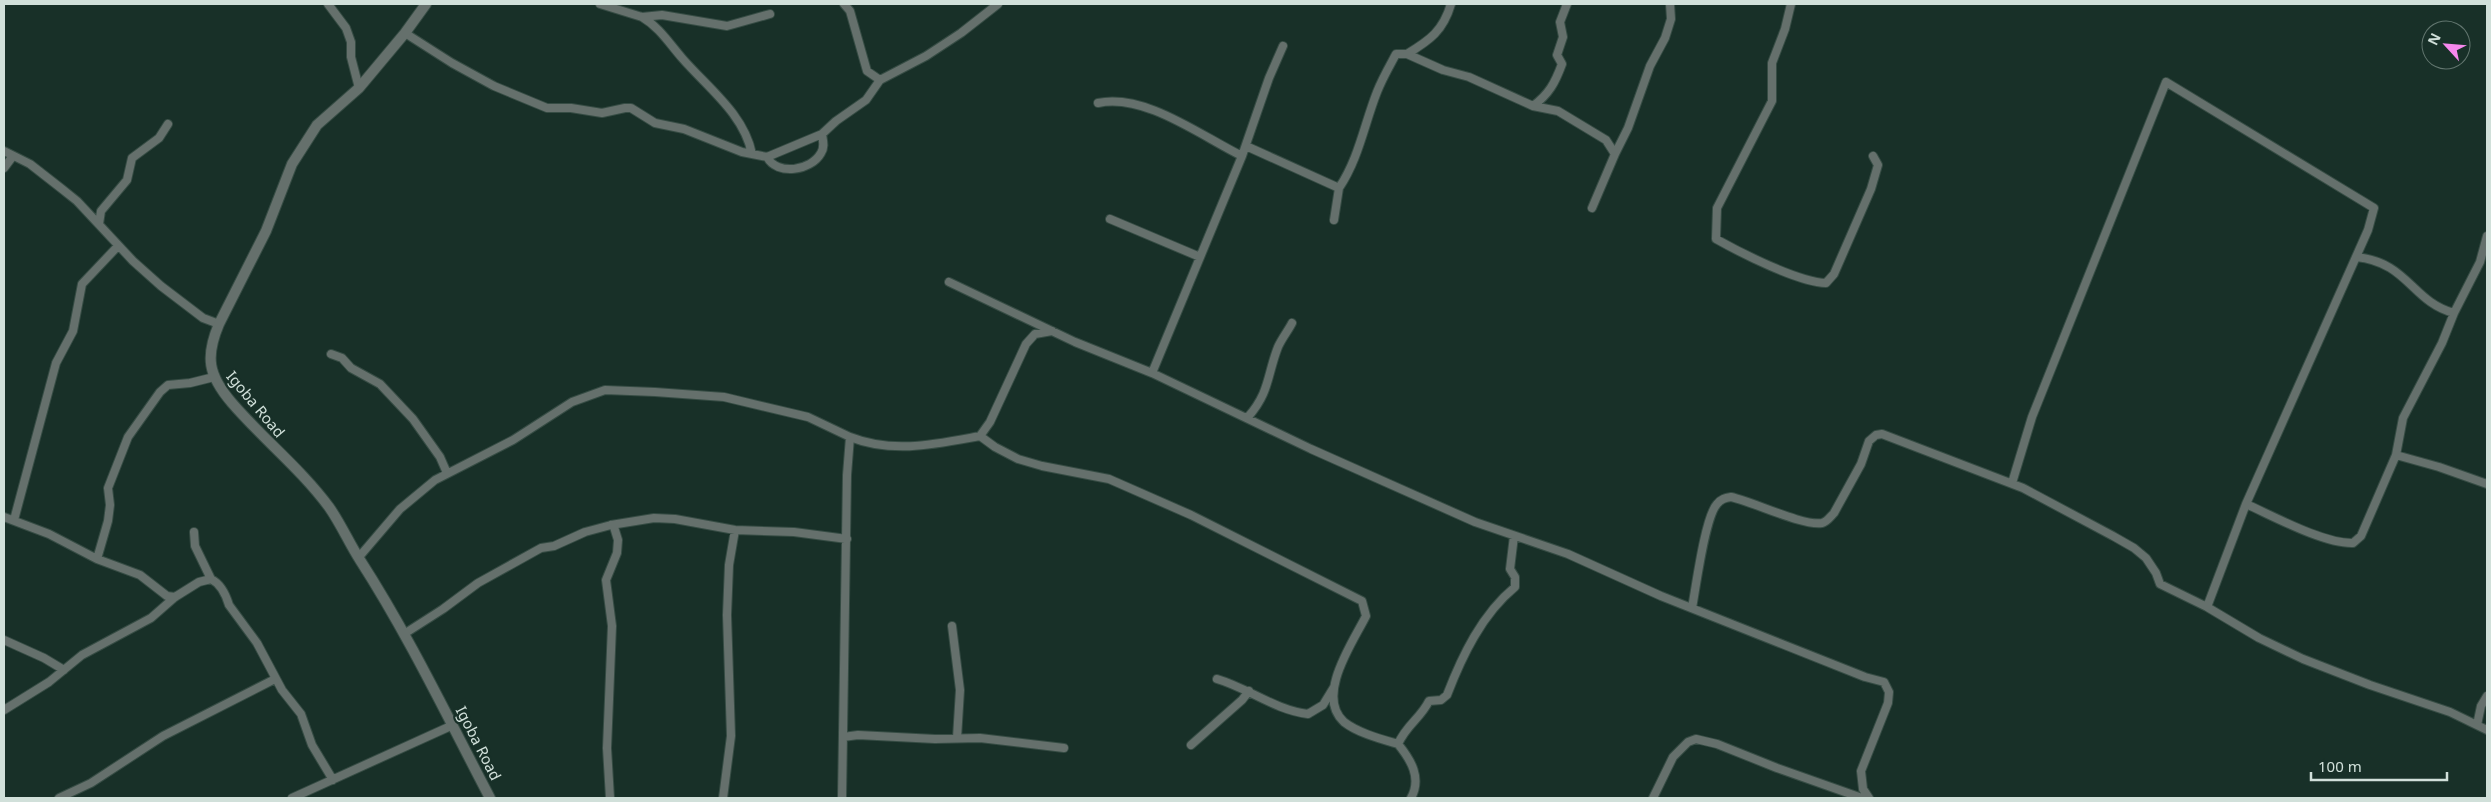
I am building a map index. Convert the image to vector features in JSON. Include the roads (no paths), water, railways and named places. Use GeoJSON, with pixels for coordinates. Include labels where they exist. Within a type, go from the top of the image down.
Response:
{"type":"FeatureCollection","features":[{"type":"Feature","properties":{"kind":"street"},"geometry":{"type":"LineString","coordinates":[[328,4],[346,28],[351,42],[351,57],[359,88]]}},
{"type":"Feature","properties":{"kind":"street","name":"Igoba Road"},"geometry":{"type":"LineString","coordinates":[[426,4],[405,33],[359,88],[317,125],[292,164],[262,240],[219,324],[210,349],[214,377],[220,388],[251,424],[317,490],[331,510],[404,634],[490,798]]}},
{"type":"Feature","properties":{"kind":"street"},"geometry":{"type":"LineString","coordinates":[[600,4],[642,17],[657,27],[738,120],[746,133],[752,154]]}},
{"type":"Feature","properties":{"kind":"street"},"geometry":{"type":"LineString","coordinates":[[844,4],[850,11],[867,71],[870,94]]}},
{"type":"Feature","properties":{"kind":"street"},"geometry":{"type":"LineString","coordinates":[[405,33],[420,45],[486,82],[547,108],[571,108],[602,113],[631,108],[655,123],[684,129],[700,137],[767,157],[822,134],[836,120],[866,100],[880,80],[926,56],[961,33],[998,4]]}},
{"type":"Feature","properties":{"kind":"street"},"geometry":{"type":"LineString","coordinates":[[1407,54],[1432,39],[1447,19],[1451,4]]}},
{"type":"Feature","properties":{"kind":"street"},"geometry":{"type":"LineString","coordinates":[[1533,106],[1546,96],[1555,84],[1562,64],[1557,55],[1563,37],[1560,22],[1567,4]]}},
{"type":"Feature","properties":{"kind":"street"},"geometry":{"type":"LineString","coordinates":[[1592,208],[1628,128],[1650,66],[1665,38],[1671,19],[1670,4]]}},
{"type":"Feature","properties":{"kind":"street"},"geometry":{"type":"LineString","coordinates":[[1791,4],[1785,29],[1772,62],[1772,101],[1717,208],[1716,240],[1742,254],[1777,268],[1818,283],[1826,283],[1834,274],[1872,189],[1878,165],[1873,156]]}},
{"type":"Feature","properties":{"kind":"street"},"geometry":{"type":"LineString","coordinates":[[642,17],[662,15],[727,26],[770,14]]}},
{"type":"Feature","properties":{"kind":"street"},"geometry":{"type":"LineString","coordinates":[[1152,373],[1242,156],[1269,78],[1283,46]]}},
{"type":"Feature","properties":{"kind":"street"},"geometry":{"type":"LineString","coordinates":[[1334,220],[1339,188],[1351,169],[1376,93],[1396,54],[1407,54],[1443,70],[1469,77],[1533,106],[1558,111],[1606,140],[1615,154]]}},
{"type":"Feature","properties":{"kind":"street"},"geometry":{"type":"LineString","coordinates":[[867,71],[880,80]]}},
{"type":"Feature","properties":{"kind":"street"},"geometry":{"type":"LineString","coordinates":[[2012,483],[2032,417],[2166,82],[2374,208],[2368,230],[2246,504],[2207,607]]}},
{"type":"Feature","properties":{"kind":"street"},"geometry":{"type":"LineString","coordinates":[[1098,103],[1111,100],[1153,111],[1190,126],[1215,143],[1242,156]]}},
{"type":"Feature","properties":{"kind":"street"},"geometry":{"type":"LineString","coordinates":[[99,224],[102,211],[127,180],[132,158],[159,138],[168,124]]}},
{"type":"Feature","properties":{"kind":"street"},"geometry":{"type":"LineString","coordinates":[[767,157],[770,163],[778,168],[791,170],[806,164],[820,155],[824,146],[822,134]]}},
{"type":"Feature","properties":{"kind":"street"},"geometry":{"type":"LineString","coordinates":[[1246,146],[1339,188]]}},
{"type":"Feature","properties":{"kind":"street"},"geometry":{"type":"LineString","coordinates":[[4,151],[44,174],[76,201],[118,246],[162,286],[203,318],[219,324]]}},
{"type":"Feature","properties":{"kind":"street"},"geometry":{"type":"LineString","coordinates":[[4,168],[14,156]]}},
{"type":"Feature","properties":{"kind":"street"},"geometry":{"type":"LineString","coordinates":[[1110,219],[1200,257]]}},
{"type":"Feature","properties":{"kind":"street"},"geometry":{"type":"LineString","coordinates":[[2246,504],[2344,544],[2353,543],[2361,536],[2396,455],[2403,418],[2442,344],[2454,313],[2480,262],[2487,236]]}},
{"type":"Feature","properties":{"kind":"street"},"geometry":{"type":"LineString","coordinates":[[14,520],[56,363],[73,331],[82,284],[118,246]]}},
{"type":"Feature","properties":{"kind":"street"},"geometry":{"type":"LineString","coordinates":[[2356,257],[2384,262],[2411,282],[2427,300],[2454,313]]}},
{"type":"Feature","properties":{"kind":"street"},"geometry":{"type":"LineString","coordinates":[[948,282],[1052,331],[1152,373],[1423,500],[1475,522],[1568,554],[1692,608],[1865,678],[1884,682],[1889,692],[1888,703],[1861,771],[1863,789],[1870,798]]}},
{"type":"Feature","properties":{"kind":"street"},"geometry":{"type":"LineString","coordinates":[[1248,418],[1260,404],[1268,385],[1278,346],[1292,323]]}},
{"type":"Feature","properties":{"kind":"street"},"geometry":{"type":"LineString","coordinates":[[980,436],[990,422],[1026,344],[1035,334],[1052,331]]}},
{"type":"Feature","properties":{"kind":"street"},"geometry":{"type":"LineString","coordinates":[[331,354],[342,358],[350,368],[380,384],[413,419],[440,457],[447,473]]}},
{"type":"Feature","properties":{"kind":"street"},"geometry":{"type":"LineString","coordinates":[[97,559],[108,521],[110,505],[108,488],[128,437],[160,392],[168,385],[190,383],[214,377]]}},
{"type":"Feature","properties":{"kind":"street"},"geometry":{"type":"LineString","coordinates":[[359,558],[400,509],[435,480],[513,440],[572,402],[605,390],[724,397],[808,417],[869,444],[907,447],[980,436],[995,447],[1018,459],[1109,480],[1191,516],[1362,601],[1366,616],[1340,666],[1334,687],[1324,705],[1308,714],[1278,706],[1249,691],[1217,679]]}},
{"type":"Feature","properties":{"kind":"street"},"geometry":{"type":"LineString","coordinates":[[1692,608],[1709,521],[1717,503],[1731,498],[1810,522],[1822,523],[1828,520],[1861,464],[1869,441],[1876,435],[1893,436],[2012,483],[2134,548],[2156,573],[2160,584],[2207,607],[2259,638],[2304,659],[2370,685],[2450,712],[2487,730]]}},
{"type":"Feature","properties":{"kind":"street"},"geometry":{"type":"LineString","coordinates":[[842,798],[850,437]]}},
{"type":"Feature","properties":{"kind":"street"},"geometry":{"type":"LineString","coordinates":[[2396,455],[2439,467],[2487,484]]}},
{"type":"Feature","properties":{"kind":"street"},"geometry":{"type":"LineString","coordinates":[[4,518],[50,534],[97,559],[140,575],[167,596],[175,597]]}},
{"type":"Feature","properties":{"kind":"street"},"geometry":{"type":"LineString","coordinates":[[404,634],[443,610],[478,583],[541,548],[554,546],[586,532],[611,525],[654,518],[675,519],[735,530],[794,532],[847,539]]}},
{"type":"Feature","properties":{"kind":"street"},"geometry":{"type":"LineString","coordinates":[[610,798],[607,748],[612,626],[606,580],[618,546],[614,527],[611,525]]}},
{"type":"Feature","properties":{"kind":"street"},"geometry":{"type":"LineString","coordinates":[[723,798],[731,736],[727,615],[729,565],[735,530]]}},
{"type":"Feature","properties":{"kind":"street"},"geometry":{"type":"LineString","coordinates":[[194,532],[195,546],[211,579],[221,588],[229,605],[261,648],[275,679],[301,714],[312,745],[333,780]]}},
{"type":"Feature","properties":{"kind":"street"},"geometry":{"type":"LineString","coordinates":[[1398,744],[1406,728],[1423,714],[1429,701],[1441,700],[1447,695],[1484,620],[1499,600],[1515,587],[1515,577],[1510,569],[1514,536]]}},
{"type":"Feature","properties":{"kind":"street"},"geometry":{"type":"LineString","coordinates":[[4,710],[49,682],[82,655],[151,618],[175,597],[199,582],[211,579]]}},
{"type":"Feature","properties":{"kind":"street"},"geometry":{"type":"LineString","coordinates":[[952,626],[960,690],[957,738]]}},
{"type":"Feature","properties":{"kind":"street"},"geometry":{"type":"LineString","coordinates":[[4,640],[44,658],[64,670]]}},
{"type":"Feature","properties":{"kind":"street"},"geometry":{"type":"LineString","coordinates":[[59,798],[91,783],[170,732],[275,679]]}},
{"type":"Feature","properties":{"kind":"street"},"geometry":{"type":"LineString","coordinates":[[1334,687],[1334,708],[1344,722],[1370,735],[1398,744],[1416,775],[1416,788],[1411,798]]}},
{"type":"Feature","properties":{"kind":"street"},"geometry":{"type":"LineString","coordinates":[[1191,745],[1242,700],[1249,691]]}},
{"type":"Feature","properties":{"kind":"street"},"geometry":{"type":"LineString","coordinates":[[2477,725],[2481,706],[2487,696]]}},
{"type":"Feature","properties":{"kind":"street"},"geometry":{"type":"LineString","coordinates":[[292,798],[453,725]]}},
{"type":"Feature","properties":{"kind":"street"},"geometry":{"type":"LineString","coordinates":[[844,737],[858,735],[935,739],[989,739],[1064,748]]}},
{"type":"Feature","properties":{"kind":"street"},"geometry":{"type":"LineString","coordinates":[[1653,798],[1673,757],[1688,742],[1696,740],[1716,744],[1862,798]]}},
{"type":"Feature","properties":{"kind":"street"},"geometry":{"type":"LineString","coordinates":[[1840,790],[1853,789],[1861,780]]}}]}
